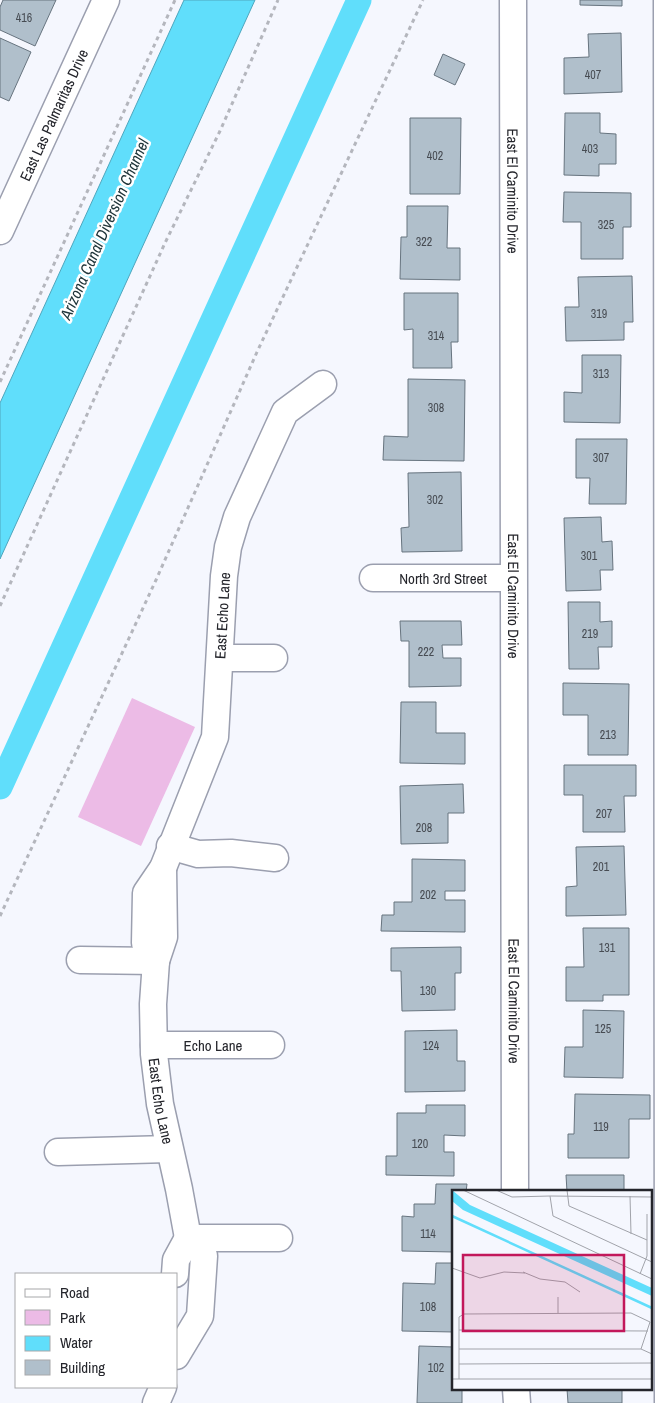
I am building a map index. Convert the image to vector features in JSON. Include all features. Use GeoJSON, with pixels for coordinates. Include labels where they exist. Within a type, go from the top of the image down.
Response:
{"type":"FeatureCollection","features":[{"type":"Feature","properties":{"kind":"street","name":"East Las Palmaritas Drive"},"geometry":{"type":"LineString","coordinates":[[0,231],[106,0]]}},
{"type":"Feature","properties":{"kind":"street","name":"East El Caminito Drive"},"geometry":{"type":"LineString","coordinates":[[513,0],[515,1190]]}},
{"type":"Feature","properties":{"kind":"street","name":"East Echo Lane"},"geometry":{"type":"LineString","coordinates":[[188,1238],[180,1189],[169,1149],[160,1104],[154,1045],[153,1004],[156,961],[164,937],[167,857],[215,737],[224,576],[228,547],[237,517],[285,412],[323,384]]}},
{"type":"Feature","properties":{"kind":"street","name":"North 3rd Street"},"geometry":{"type":"LineString","coordinates":[[373,578],[513,578]]}},
{"type":"Feature","properties":{"kind":"street"},"geometry":{"type":"LineString","coordinates":[[220,658],[274,658]]}},
{"type":"Feature","properties":{"kind":"street"},"geometry":{"type":"LineString","coordinates":[[167,857],[231,853],[275,858]]}},
{"type":"Feature","properties":{"kind":"street"},"geometry":{"type":"LineString","coordinates":[[80,960],[156,961]]}},
{"type":"Feature","properties":{"kind":"street","name":"Echo Lane"},"geometry":{"type":"LineString","coordinates":[[154,1045],[271,1045]]}},
{"type":"Feature","properties":{"kind":"street"},"geometry":{"type":"LineString","coordinates":[[58,1152],[169,1149]]}},
{"type":"Feature","properties":{"kind":"street"},"geometry":{"type":"LineString","coordinates":[[188,1238],[279,1238]]}},
{"type":"Feature","properties":{"kind":"street"},"geometry":{"type":"LineString","coordinates":[[175,1273],[176,1260],[188,1238]]}},
{"type":"Feature","properties":{"kind":"street"},"geometry":{"type":"LineString","coordinates":[[178,1341],[200,1316],[204,1256],[188,1238]]}},
{"type":"Feature","properties":{"kind":"street"},"geometry":{"type":"LineString","coordinates":[[156,1403],[163,1388]]}},
{"type":"Feature","properties":{"kind":"street"},"geometry":{"type":"LineString","coordinates":[[516,1390],[516,1403]]}},
{"type":"Feature","properties":{"kind":"lane"},"geometry":{"type":"LineString","coordinates":[[660,0],[661,1403]]}},
{"type":"Feature","properties":{"kind":"path"},"geometry":{"type":"LineString","coordinates":[[0,382],[175,0]]}},
{"type":"Feature","properties":{"kind":"path"},"geometry":{"type":"LineString","coordinates":[[0,606],[165,243],[220,131],[278,0]]}},
{"type":"Feature","properties":{"kind":"path"},"geometry":{"type":"LineString","coordinates":[[0,916],[156,580],[257,352],[423,0]]}},
{"type":"Feature","properties":{"kind":"green space"},"geometry":{"type":"Polygon","coordinates":[[[132,698],[195,727],[141,846],[78,817],[132,698]]]}},
{"type":"Feature","properties":{"kind":"water","name":"Arizona Canal Diversion Channel"},"geometry":{"type":"Polygon","coordinates":[[[184,0],[255,0],[0,559],[0,403],[184,0]]]}},
{"type":"Feature","properties":{"kind":"building"},"geometry":{"type":"Polygon","coordinates":[[[3,0],[56,0],[35,46],[0,30],[0,7],[3,0]]]}},
{"type":"Feature","properties":{"kind":"building"},"geometry":{"type":"Polygon","coordinates":[[[580,0],[622,0],[622,6],[580,5],[580,0]]]}},
{"type":"Feature","properties":{"kind":"building"},"geometry":{"type":"Polygon","coordinates":[[[621,33],[622,92],[564,94],[564,58],[589,57],[588,34],[621,33]]]}},
{"type":"Feature","properties":{"kind":"building"},"geometry":{"type":"Polygon","coordinates":[[[0,38],[31,52],[9,101],[0,97],[0,38]]]}},
{"type":"Feature","properties":{"kind":"building"},"geometry":{"type":"Polygon","coordinates":[[[443,54],[465,64],[455,85],[434,75],[443,54]]]}},
{"type":"Feature","properties":{"kind":"building"},"geometry":{"type":"Polygon","coordinates":[[[565,113],[600,113],[600,133],[616,134],[616,164],[599,164],[599,176],[564,175],[565,113]]]}},
{"type":"Feature","properties":{"kind":"building"},"geometry":{"type":"Polygon","coordinates":[[[410,118],[461,118],[460,194],[410,194],[410,118]]]}},
{"type":"Feature","properties":{"kind":"building"},"geometry":{"type":"Polygon","coordinates":[[[564,192],[631,193],[631,227],[623,227],[623,259],[581,259],[581,222],[563,222],[564,192]]]}},
{"type":"Feature","properties":{"kind":"building"},"geometry":{"type":"Polygon","coordinates":[[[407,206],[448,206],[447,248],[460,248],[460,280],[400,279],[401,237],[407,237],[407,206]]]}},
{"type":"Feature","properties":{"kind":"building"},"geometry":{"type":"Polygon","coordinates":[[[632,276],[633,322],[624,322],[624,340],[566,341],[565,307],[579,307],[578,277],[632,276]]]}},
{"type":"Feature","properties":{"kind":"building"},"geometry":{"type":"Polygon","coordinates":[[[404,293],[458,293],[458,342],[451,342],[452,368],[413,368],[413,329],[404,330],[404,293]]]}},
{"type":"Feature","properties":{"kind":"building"},"geometry":{"type":"Polygon","coordinates":[[[582,355],[621,355],[620,423],[564,422],[564,392],[582,393],[582,355]]]}},
{"type":"Feature","properties":{"kind":"building"},"geometry":{"type":"Polygon","coordinates":[[[408,379],[465,380],[464,461],[383,460],[384,436],[408,437],[408,379]]]}},
{"type":"Feature","properties":{"kind":"building"},"geometry":{"type":"Polygon","coordinates":[[[576,439],[627,439],[626,504],[589,504],[590,478],[576,478],[576,439]]]}},
{"type":"Feature","properties":{"kind":"building"},"geometry":{"type":"Polygon","coordinates":[[[461,472],[462,551],[402,552],[401,528],[409,527],[408,473],[461,472]]]}},
{"type":"Feature","properties":{"kind":"building"},"geometry":{"type":"Polygon","coordinates":[[[601,517],[602,542],[612,541],[613,570],[600,570],[601,590],[566,591],[564,518],[601,517]]]}},
{"type":"Feature","properties":{"kind":"building"},"geometry":{"type":"Polygon","coordinates":[[[568,602],[600,602],[600,622],[612,621],[612,647],[598,647],[599,669],[569,669],[568,602]]]}},
{"type":"Feature","properties":{"kind":"building"},"geometry":{"type":"Polygon","coordinates":[[[400,621],[461,621],[462,645],[442,645],[443,658],[461,658],[461,686],[409,687],[409,641],[401,641],[400,621]]]}},
{"type":"Feature","properties":{"kind":"building"},"geometry":{"type":"Polygon","coordinates":[[[563,683],[629,684],[628,755],[588,755],[588,715],[563,715],[563,683]]]}},
{"type":"Feature","properties":{"kind":"building"},"geometry":{"type":"Polygon","coordinates":[[[401,702],[436,702],[436,733],[465,733],[465,764],[400,763],[401,702]]]}},
{"type":"Feature","properties":{"kind":"building"},"geometry":{"type":"Polygon","coordinates":[[[564,765],[636,765],[636,796],[624,796],[625,832],[583,832],[583,795],[564,795],[564,765]]]}},
{"type":"Feature","properties":{"kind":"building"},"geometry":{"type":"Polygon","coordinates":[[[463,784],[464,813],[448,813],[448,843],[401,844],[400,786],[463,784]]]}},
{"type":"Feature","properties":{"kind":"building"},"geometry":{"type":"Polygon","coordinates":[[[624,846],[626,915],[566,916],[566,887],[577,886],[576,847],[624,846]]]}},
{"type":"Feature","properties":{"kind":"building"},"geometry":{"type":"Polygon","coordinates":[[[412,859],[465,860],[465,891],[445,891],[445,900],[465,900],[465,932],[381,931],[382,915],[394,915],[394,902],[412,902],[412,859]]]}},
{"type":"Feature","properties":{"kind":"building"},"geometry":{"type":"Polygon","coordinates":[[[583,928],[629,928],[629,995],[603,995],[603,1001],[566,1001],[566,967],[584,967],[583,928]]]}},
{"type":"Feature","properties":{"kind":"building"},"geometry":{"type":"Polygon","coordinates":[[[461,947],[461,973],[455,973],[455,1010],[402,1011],[401,971],[391,971],[391,948],[461,947]]]}},
{"type":"Feature","properties":{"kind":"building"},"geometry":{"type":"Polygon","coordinates":[[[583,1010],[624,1011],[623,1078],[564,1077],[565,1047],[583,1047],[583,1010]]]}},
{"type":"Feature","properties":{"kind":"building"},"geometry":{"type":"Polygon","coordinates":[[[457,1030],[457,1061],[465,1061],[465,1091],[405,1092],[405,1031],[457,1030]]]}},
{"type":"Feature","properties":{"kind":"building"},"geometry":{"type":"Polygon","coordinates":[[[575,1094],[650,1095],[650,1119],[629,1119],[629,1158],[568,1158],[568,1134],[574,1134],[575,1094]]]}},
{"type":"Feature","properties":{"kind":"building"},"geometry":{"type":"Polygon","coordinates":[[[426,1105],[465,1105],[465,1136],[444,1135],[444,1152],[454,1152],[454,1176],[386,1175],[386,1156],[397,1156],[397,1113],[426,1113],[426,1105]]]}},
{"type":"Feature","properties":{"kind":"building"},"geometry":{"type":"Polygon","coordinates":[[[566,1175],[624,1175],[624,1190],[567,1190],[566,1175]]]}},
{"type":"Feature","properties":{"kind":"building"},"geometry":{"type":"Polygon","coordinates":[[[436,1184],[467,1184],[466,1190],[452,1190],[452,1252],[402,1251],[402,1216],[414,1217],[414,1204],[435,1204],[436,1184]]]}},
{"type":"Feature","properties":{"kind":"building"},"geometry":{"type":"Polygon","coordinates":[[[436,1263],[452,1263],[452,1332],[402,1331],[403,1283],[435,1284],[436,1263]]]}},
{"type":"Feature","properties":{"kind":"building"},"geometry":{"type":"Polygon","coordinates":[[[419,1346],[452,1347],[452,1390],[462,1390],[462,1403],[417,1403],[419,1346]]]}},
{"type":"Feature","properties":{"kind":"building"},"geometry":{"type":"Polygon","coordinates":[[[567,1390],[622,1390],[622,1403],[568,1403],[567,1390]]]}},
{"type":"Feature","properties":{"kind":"waterway"},"geometry":{"type":"LineString","coordinates":[[0,787],[359,0]]}}]}
